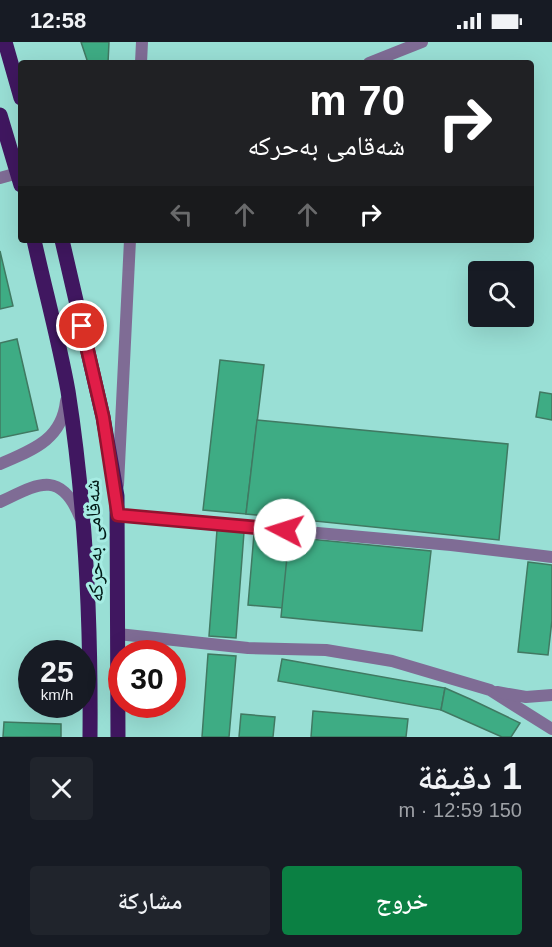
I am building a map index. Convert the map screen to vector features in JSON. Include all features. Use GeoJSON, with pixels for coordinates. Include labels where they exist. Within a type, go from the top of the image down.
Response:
{"type":"FeatureCollection","features":[{"type":"Feature","properties":{"kind":"main road"},"geometry":{"type":"LineString","coordinates":[[5,42],[18,88]]}},
{"type":"Feature","properties":{"kind":"main road"},"geometry":{"type":"LineString","coordinates":[[0,115],[18,173]]}},
{"type":"Feature","properties":{"kind":"main road","name":"شەقامی بەحرکە"},"geometry":{"type":"LineString","coordinates":[[35,243],[68,391],[79,475],[91,652],[90,737]]}},
{"type":"Feature","properties":{"kind":"main road","name":"شەقامی بەحرکە"},"geometry":{"type":"LineString","coordinates":[[63,243],[103,417],[117,495],[118,737]]}},
{"type":"Feature","properties":{"kind":"street"},"geometry":{"type":"LineString","coordinates":[[141,60],[142,42]]}},
{"type":"Feature","properties":{"kind":"street"},"geometry":{"type":"LineString","coordinates":[[377,60],[422,42]]}},
{"type":"Feature","properties":{"kind":"street"},"geometry":{"type":"LineString","coordinates":[[0,178],[18,179]]}},
{"type":"Feature","properties":{"kind":"street"},"geometry":{"type":"LineString","coordinates":[[117,495],[130,243]]}},
{"type":"Feature","properties":{"kind":"street"},"geometry":{"type":"LineString","coordinates":[[0,464],[43,445],[51,437],[65,414],[68,391]]}},
{"type":"Feature","properties":{"kind":"street"},"geometry":{"type":"LineString","coordinates":[[0,502],[38,484],[52,484],[74,502],[82,524]]}},
{"type":"Feature","properties":{"kind":"street"},"geometry":{"type":"LineString","coordinates":[[118,515],[451,545],[552,557]]}},
{"type":"Feature","properties":{"kind":"street"},"geometry":{"type":"LineString","coordinates":[[118,634],[248,648],[326,650],[392,661],[490,690],[526,697],[552,695]]}},
{"type":"Feature","properties":{"kind":"street"},"geometry":{"type":"LineString","coordinates":[[490,690],[552,729]]}},
{"type":"Feature","properties":{"kind":"building"},"geometry":{"type":"Polygon","coordinates":[[[81,42],[109,42],[108,60],[87,60],[81,42]]]}},
{"type":"Feature","properties":{"kind":"building"},"geometry":{"type":"Polygon","coordinates":[[[0,251],[13,306],[0,309],[0,251]]]}},
{"type":"Feature","properties":{"kind":"building"},"geometry":{"type":"Polygon","coordinates":[[[17,339],[38,430],[0,438],[0,343],[17,339]]]}},
{"type":"Feature","properties":{"kind":"building"},"geometry":{"type":"Polygon","coordinates":[[[220,360],[264,365],[246,514],[203,510],[220,360]]]}},
{"type":"Feature","properties":{"kind":"building"},"geometry":{"type":"Polygon","coordinates":[[[540,392],[552,394],[552,420],[536,417],[540,392]]]}},
{"type":"Feature","properties":{"kind":"building"},"geometry":{"type":"Polygon","coordinates":[[[257,420],[508,444],[499,540],[246,514],[257,420]]]}},
{"type":"Feature","properties":{"kind":"building"},"geometry":{"type":"Polygon","coordinates":[[[217,530],[244,532],[236,638],[209,636],[217,530]]]}},
{"type":"Feature","properties":{"kind":"building"},"geometry":{"type":"Polygon","coordinates":[[[254,534],[289,537],[283,608],[248,605],[254,534]]]}},
{"type":"Feature","properties":{"kind":"building"},"geometry":{"type":"Polygon","coordinates":[[[289,537],[431,551],[422,631],[281,617],[289,537]]]}},
{"type":"Feature","properties":{"kind":"building"},"geometry":{"type":"Polygon","coordinates":[[[528,562],[552,565],[552,620],[548,655],[518,652],[528,562]]]}},
{"type":"Feature","properties":{"kind":"building"},"geometry":{"type":"Polygon","coordinates":[[[208,654],[236,656],[229,737],[202,737],[208,654]]]}},
{"type":"Feature","properties":{"kind":"building"},"geometry":{"type":"Polygon","coordinates":[[[282,659],[445,688],[441,710],[278,681],[282,659]]]}},
{"type":"Feature","properties":{"kind":"building"},"geometry":{"type":"Polygon","coordinates":[[[445,688],[520,723],[511,737],[502,737],[441,710],[445,688]]]}},
{"type":"Feature","properties":{"kind":"building"},"geometry":{"type":"Polygon","coordinates":[[[313,711],[408,719],[406,737],[311,737],[313,711]]]}},
{"type":"Feature","properties":{"kind":"building"},"geometry":{"type":"Polygon","coordinates":[[[241,714],[275,717],[273,737],[239,737],[241,714]]]}},
{"type":"Feature","properties":{"kind":"building"},"geometry":{"type":"Polygon","coordinates":[[[4,722],[61,724],[61,737],[3,737],[4,722]]]}},
{"type":"Feature","properties":{"kind":"route"},"geometry":{"type":"LineString","coordinates":[[82,326],[103,417],[117,495],[118,515],[285,530]]}}]}
